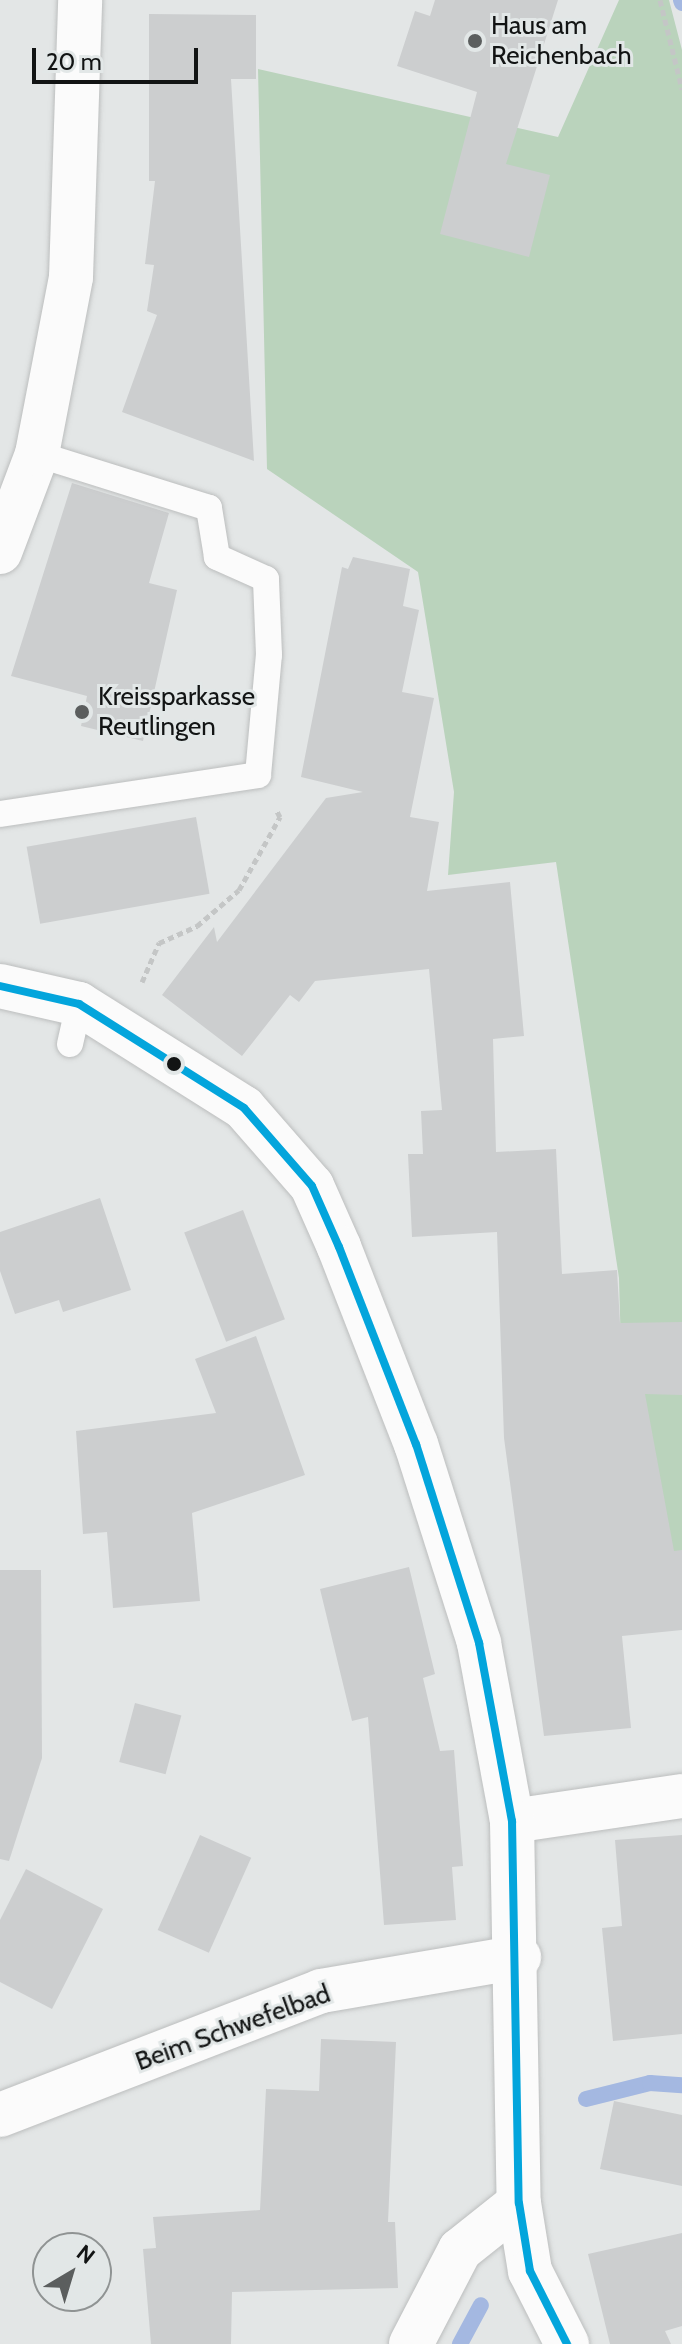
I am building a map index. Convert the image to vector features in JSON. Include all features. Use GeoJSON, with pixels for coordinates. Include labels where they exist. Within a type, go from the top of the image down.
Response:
{"type":"FeatureCollection","features":[{"type":"Feature","properties":{"kind":"street"},"geometry":{"type":"LineString","coordinates":[[0,552],[37,454],[71,277],[80,0]]}},
{"type":"Feature","properties":{"kind":"street"},"geometry":{"type":"LineString","coordinates":[[0,986],[75,1024],[120,1030],[244,1108],[312,1186],[416,1444],[475,1629],[512,1821],[519,1957],[519,2203],[530,2271],[567,2344]]}},
{"type":"Feature","properties":{"kind":"street"},"geometry":{"type":"LineString","coordinates":[[512,1821],[682,1796]]}},
{"type":"Feature","properties":{"kind":"street","name":"Beim Schwefelbad"},"geometry":{"type":"LineString","coordinates":[[0,2115],[321,1991],[519,1957]]}},
{"type":"Feature","properties":{"kind":"street"},"geometry":{"type":"LineString","coordinates":[[411,2344],[460,2250],[519,2203]]}},
{"type":"Feature","properties":{"kind":"lane"},"geometry":{"type":"LineString","coordinates":[[0,814],[258,775],[269,655],[266,579],[217,557],[209,508],[37,454]]}},
{"type":"Feature","properties":{"kind":"path"},"geometry":{"type":"LineString","coordinates":[[660,0],[682,89]]}},
{"type":"Feature","properties":{"kind":"path"},"geometry":{"type":"LineString","coordinates":[[120,1030],[159,943],[197,926],[239,890],[280,817],[258,775]]}},
{"type":"Feature","properties":{"kind":"green space"},"geometry":{"type":"Polygon","coordinates":[[[619,0],[669,0],[682,50],[682,1626],[623,1423],[619,1278],[556,862],[448,875],[454,792],[418,572],[267,469],[258,69],[558,137],[619,0]]]}},
{"type":"Feature","properties":{"kind":"building"},"geometry":{"type":"Polygon","coordinates":[[[435,0],[558,0],[506,164],[550,175],[529,257],[440,234],[477,92],[397,66],[415,11],[430,16],[435,0]]]}},
{"type":"Feature","properties":{"kind":"building"},"geometry":{"type":"Polygon","coordinates":[[[149,14],[256,15],[256,79],[231,79],[254,461],[122,412],[157,315],[147,311],[154,265],[145,264],[155,181],[149,181],[149,14]]]}},
{"type":"Feature","properties":{"kind":"building"},"geometry":{"type":"Polygon","coordinates":[[[72,483],[169,513],[149,583],[177,590],[143,741],[81,726],[87,696],[11,676],[72,483]]]}},
{"type":"Feature","properties":{"kind":"building"},"geometry":{"type":"Polygon","coordinates":[[[353,557],[410,569],[403,606],[419,610],[402,692],[434,698],[410,817],[439,822],[427,891],[510,882],[524,1036],[493,1039],[496,1152],[556,1149],[562,1274],[617,1270],[620,1323],[682,1322],[682,1395],[645,1394],[674,1551],[682,1550],[682,1630],[622,1636],[631,1728],[544,1736],[504,1438],[497,1232],[412,1237],[408,1154],[423,1154],[421,1111],[442,1110],[429,969],[315,981],[299,1002],[290,995],[242,1056],[162,995],[214,927],[217,942],[326,798],[363,792],[301,777],[342,567],[348,569],[353,557]]]}},
{"type":"Feature","properties":{"kind":"building"},"geometry":{"type":"Polygon","coordinates":[[[196,817],[210,894],[40,924],[27,847],[196,817]]]}},
{"type":"Feature","properties":{"kind":"building"},"geometry":{"type":"Polygon","coordinates":[[[100,1198],[131,1290],[63,1312],[59,1300],[15,1314],[0,1271],[0,1232],[100,1198]]]}},
{"type":"Feature","properties":{"kind":"building"},"geometry":{"type":"Polygon","coordinates":[[[243,1210],[285,1319],[226,1342],[184,1233],[243,1210]]]}},
{"type":"Feature","properties":{"kind":"building"},"geometry":{"type":"Polygon","coordinates":[[[256,1336],[305,1475],[192,1513],[200,1601],[113,1608],[107,1532],[83,1534],[76,1431],[216,1413],[195,1359],[256,1336]]]}},
{"type":"Feature","properties":{"kind":"building"},"geometry":{"type":"Polygon","coordinates":[[[409,1567],[435,1674],[423,1678],[440,1751],[454,1750],[463,1866],[452,1867],[456,1920],[384,1925],[368,1717],[352,1721],[320,1589],[409,1567]]]}},
{"type":"Feature","properties":{"kind":"building"},"geometry":{"type":"Polygon","coordinates":[[[0,1570],[41,1570],[42,1758],[9,1861],[0,1859],[0,1570]]]}},
{"type":"Feature","properties":{"kind":"building"},"geometry":{"type":"Polygon","coordinates":[[[135,1703],[181,1715],[166,1774],[119,1762],[135,1703]]]}},
{"type":"Feature","properties":{"kind":"building"},"geometry":{"type":"Polygon","coordinates":[[[200,1835],[251,1858],[209,1953],[158,1930],[200,1835]]]}},
{"type":"Feature","properties":{"kind":"building"},"geometry":{"type":"Polygon","coordinates":[[[682,1835],[682,2034],[613,2041],[602,1928],[622,1926],[615,1840],[682,1835]]]}},
{"type":"Feature","properties":{"kind":"building"},"geometry":{"type":"Polygon","coordinates":[[[26,1869],[103,1909],[52,2009],[0,1982],[0,1920],[26,1869]]]}},
{"type":"Feature","properties":{"kind":"building"},"geometry":{"type":"Polygon","coordinates":[[[321,2039],[396,2042],[388,2222],[395,2222],[398,2288],[232,2292],[231,2344],[151,2344],[143,2249],[156,2248],[153,2217],[260,2210],[266,2089],[319,2091],[321,2039]]]}},
{"type":"Feature","properties":{"kind":"building"},"geometry":{"type":"Polygon","coordinates":[[[614,2101],[682,2115],[682,2186],[600,2169],[614,2101]]]}},
{"type":"Feature","properties":{"kind":"building"},"geometry":{"type":"Polygon","coordinates":[[[682,2233],[682,2326],[665,2331],[671,2344],[610,2344],[588,2254],[682,2233]]]}},
{"type":"Feature","properties":{"kind":"waterway"},"geometry":{"type":"LineString","coordinates":[[586,2099],[650,2083],[682,2085]]}},
{"type":"Feature","properties":{"kind":"waterway"},"geometry":{"type":"LineString","coordinates":[[460,2344],[481,2305]]}},
{"type":"Feature","properties":{"kind":"transit line"},"geometry":{"type":"LineString","coordinates":[[0,986],[79,1004],[244,1108],[312,1186],[339,1247],[416,1444],[479,1643],[512,1821],[519,2203],[530,2271],[567,2344]]}},
{"type":"Feature","properties":{"kind":"place","name":"Haus am Reichenbach"},"geometry":{"type":"Point","coordinates":[475,41]}},
{"type":"Feature","properties":{"kind":"place","name":"Kreissparkasse Reutlingen"},"geometry":{"type":"Point","coordinates":[82,712]}}]}
